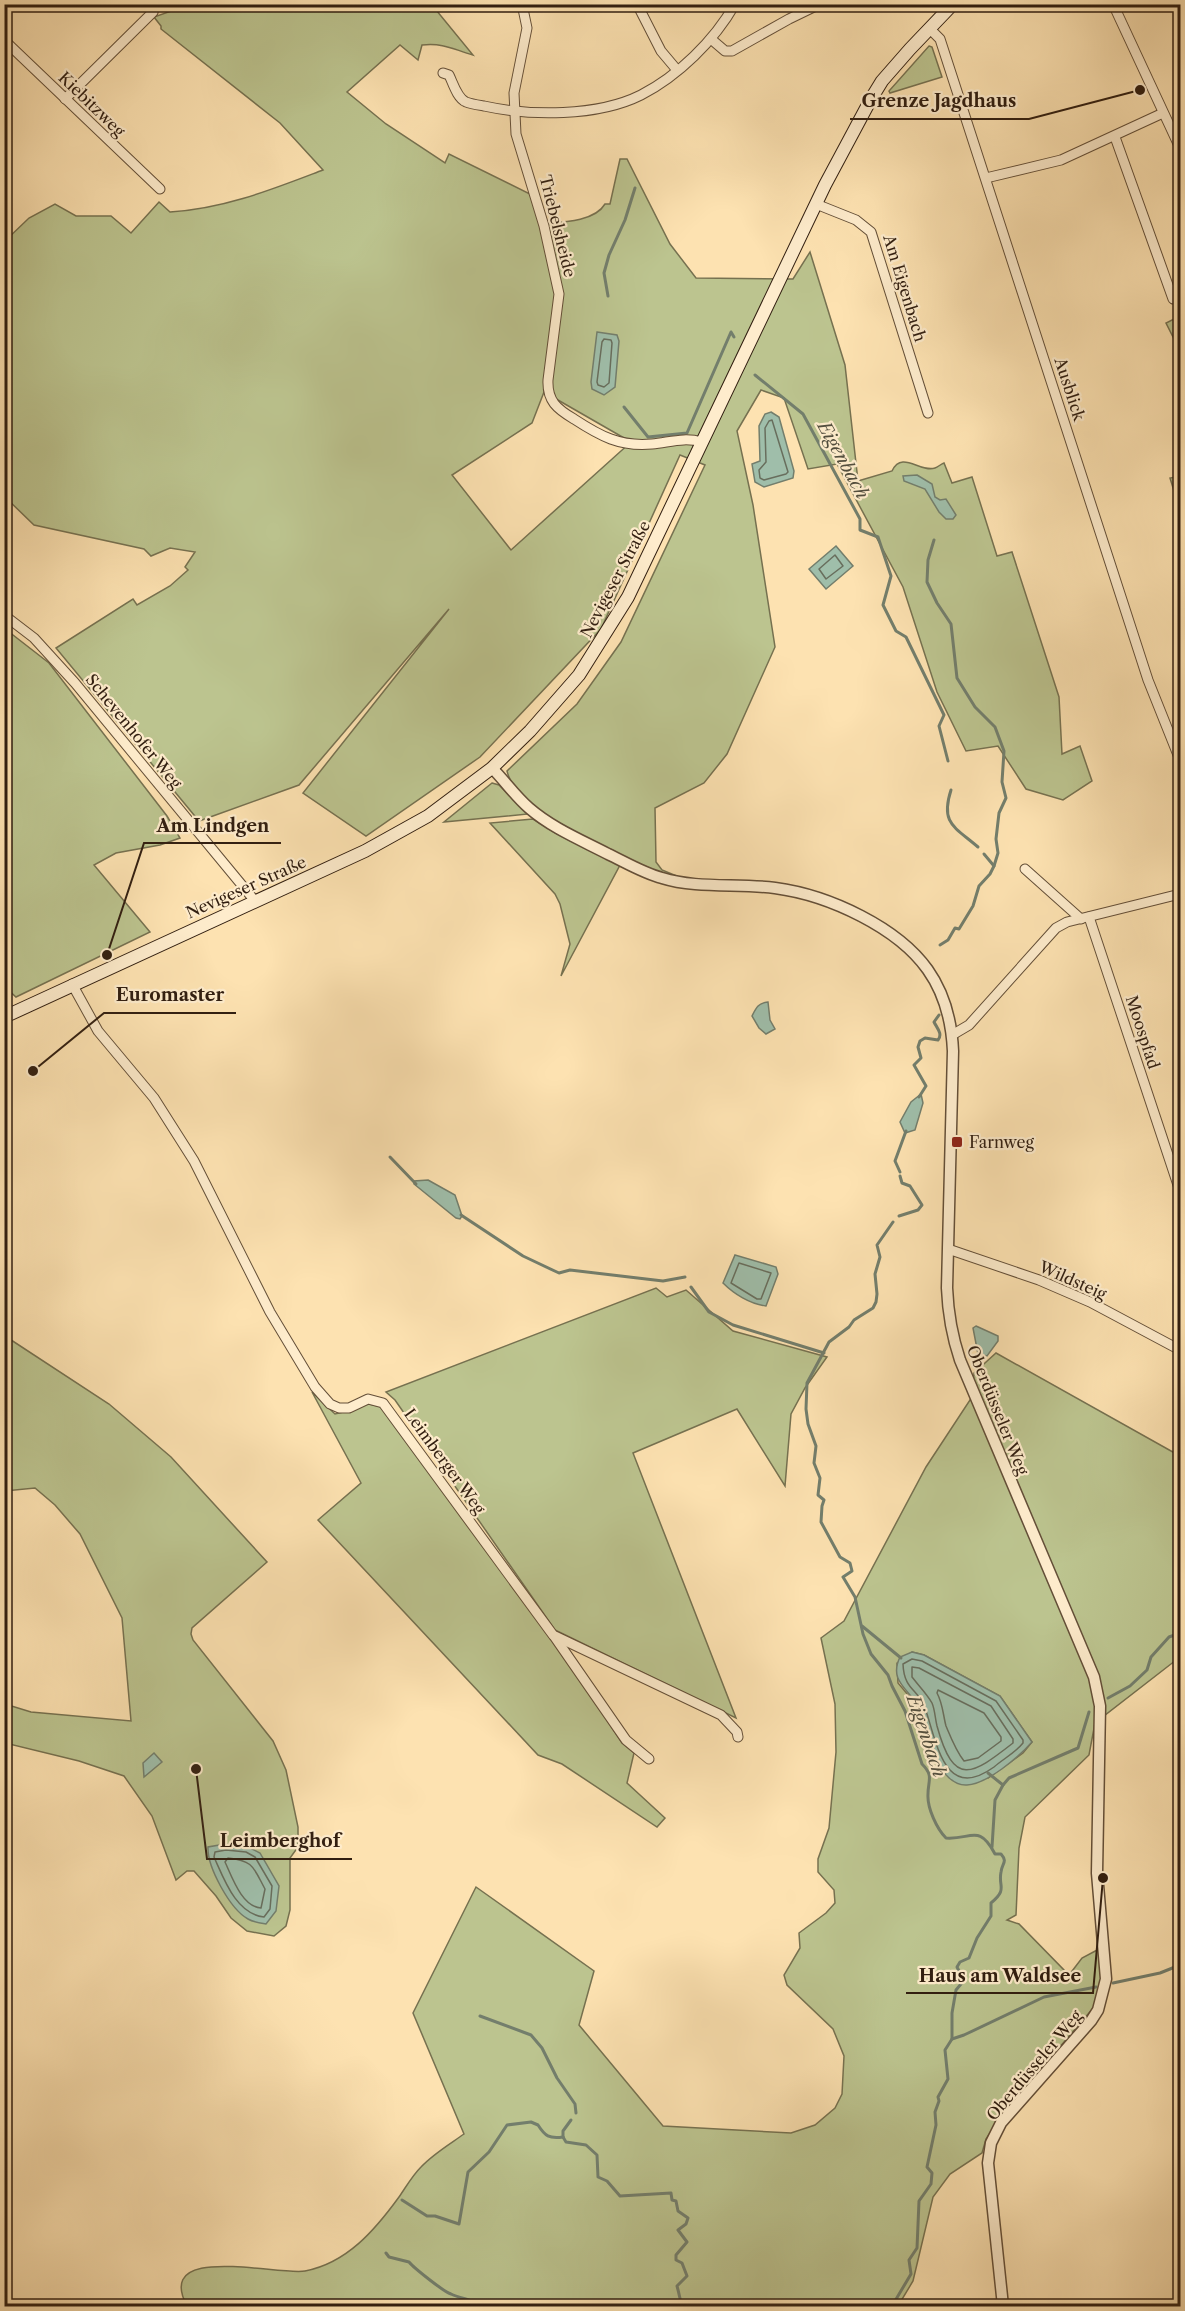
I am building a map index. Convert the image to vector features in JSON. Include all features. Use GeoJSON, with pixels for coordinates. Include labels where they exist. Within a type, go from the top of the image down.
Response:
{"type":"FeatureCollection","features":[{"type":"Feature","properties":{"kind":"main road","name":"Nevigeser Straße"},"geometry":{"type":"LineString","coordinates":[[4,1017],[365,851],[428,816],[492,768],[556,704],[604,638],[628,597],[816,204],[879,86],[909,49],[953,4]]}},
{"type":"Feature","properties":{"kind":"street"},"geometry":{"type":"LineString","coordinates":[[65,99],[153,12],[148,4]]}},
{"type":"Feature","properties":{"kind":"street","name":"Triebelsheide"},"geometry":{"type":"LineString","coordinates":[[522,4],[527,28],[514,93],[514,110],[516,134],[544,226],[559,294],[548,380],[548,391],[552,403],[581,424],[613,441],[647,444],[683,438],[702,442]]}},
{"type":"Feature","properties":{"kind":"street"},"geometry":{"type":"LineString","coordinates":[[637,4],[661,51],[676,70]]}},
{"type":"Feature","properties":{"kind":"street"},"geometry":{"type":"LineString","coordinates":[[443,74],[450,75],[460,98],[466,102],[502,110],[574,111],[623,102],[652,88],[676,70],[711,39],[723,25],[735,4]]}},
{"type":"Feature","properties":{"kind":"street"},"geometry":{"type":"LineString","coordinates":[[711,39],[725,51],[732,51],[820,4]]}},
{"type":"Feature","properties":{"kind":"street"},"geometry":{"type":"LineString","coordinates":[[1113,4],[1180,148]]}},
{"type":"Feature","properties":{"kind":"street","name":"Ausblick"},"geometry":{"type":"LineString","coordinates":[[930,29],[940,39],[1148,680],[1180,760]]}},
{"type":"Feature","properties":{"kind":"street","name":"Kiebitzweg"},"geometry":{"type":"LineString","coordinates":[[4,40],[160,189]]}},
{"type":"Feature","properties":{"kind":"street"},"geometry":{"type":"LineString","coordinates":[[986,178],[1061,160],[1163,113]]}},
{"type":"Feature","properties":{"kind":"street"},"geometry":{"type":"LineString","coordinates":[[1115,137],[1173,299]]}},
{"type":"Feature","properties":{"kind":"street","name":"Am Eigenbach"},"geometry":{"type":"LineString","coordinates":[[816,204],[856,220],[871,232],[928,413]]}},
{"type":"Feature","properties":{"kind":"street","name":"Schevenhofer Weg"},"geometry":{"type":"LineString","coordinates":[[4,615],[34,638],[55,660],[255,901]]}},
{"type":"Feature","properties":{"kind":"street","name":"Oberdüsseler Weg"},"geometry":{"type":"LineString","coordinates":[[492,768],[521,801],[549,824],[656,876],[689,883],[776,888],[810,895],[849,910],[899,938],[921,959],[930,971],[940,992],[952,1035],[948,1313],[960,1360],[1094,1677],[1100,1706],[1097,1873],[1106,1979],[1098,2010],[1091,2021],[1001,2124],[991,2143],[988,2163],[1003,2307]]}},
{"type":"Feature","properties":{"kind":"street"},"geometry":{"type":"LineString","coordinates":[[1025,869],[1085,918]]}},
{"type":"Feature","properties":{"kind":"street"},"geometry":{"type":"LineString","coordinates":[[952,1035],[969,1025],[1047,936],[1067,922],[1180,894]]}},
{"type":"Feature","properties":{"kind":"street","name":"Moospfad"},"geometry":{"type":"LineString","coordinates":[[1085,918],[1180,1191]]}},
{"type":"Feature","properties":{"kind":"street","name":"Leimberger Weg"},"geometry":{"type":"LineString","coordinates":[[72,984],[98,1031],[154,1098],[194,1161],[270,1312],[315,1387],[330,1404],[339,1408],[349,1408],[368,1399],[383,1403],[553,1635],[721,1715],[737,1732],[738,1737]]}},
{"type":"Feature","properties":{"kind":"street","name":"Wildsteig"},"geometry":{"type":"LineString","coordinates":[[948,1249],[1039,1280],[1090,1302],[1180,1350]]}},
{"type":"Feature","properties":{"kind":"street"},"geometry":{"type":"LineString","coordinates":[[553,1635],[626,1740],[649,1760]]}},
{"type":"Feature","properties":{"kind":"green space"},"geometry":{"type":"Polygon","coordinates":[[[191,4],[432,5],[473,55],[443,46],[422,45],[418,60],[400,45],[347,92],[386,124],[445,163],[449,154],[532,195],[547,223],[587,217],[600,210],[605,204],[610,204],[620,159],[627,159],[670,244],[696,278],[793,279],[810,252],[845,365],[858,481],[892,471],[901,462],[929,469],[944,463],[952,483],[972,477],[997,556],[1012,552],[1059,697],[1062,754],[1080,746],[1092,781],[1063,800],[1026,789],[998,746],[966,751],[937,692],[903,587],[837,464],[808,469],[784,398],[761,390],[737,431],[753,505],[775,647],[727,754],[704,783],[655,808],[656,862],[662,870],[679,877],[647,868],[605,849],[546,816],[526,800],[514,786],[507,771],[577,704],[621,642],[705,465],[680,455],[601,629],[480,757],[366,836],[303,793],[449,609],[299,785],[199,821],[56,648],[133,599],[137,605],[170,586],[188,570],[185,567],[195,552],[170,548],[151,556],[144,549],[34,525],[5,497],[5,241],[29,218],[55,204],[76,216],[111,216],[131,233],[159,202],[170,212],[210,207],[248,197],[323,170],[280,123],[161,29],[154,17],[191,4]],[[544,392],[532,423],[452,475],[511,550],[631,442],[544,392]]]}},
{"type":"Feature","properties":{"kind":"green space"},"geometry":{"type":"Polygon","coordinates":[[[929,46],[932,47],[942,77],[890,93],[889,91],[929,46]]]}},
{"type":"Feature","properties":{"kind":"green space"},"geometry":{"type":"Polygon","coordinates":[[[1180,316],[1180,351],[1166,323],[1180,316]]]}},
{"type":"Feature","properties":{"kind":"green space"},"geometry":{"type":"Polygon","coordinates":[[[1176,477],[1180,490],[1179,507],[1170,478],[1176,477]]]}},
{"type":"Feature","properties":{"kind":"green space"},"geometry":{"type":"Polygon","coordinates":[[[4,628],[49,663],[167,816],[180,838],[160,845],[116,853],[94,865],[150,932],[16,997],[4,986],[4,628]]]}},
{"type":"Feature","properties":{"kind":"green space"},"geometry":{"type":"Polygon","coordinates":[[[492,783],[499,785],[528,814],[444,822],[492,783]]]}},
{"type":"Feature","properties":{"kind":"green space"},"geometry":{"type":"Polygon","coordinates":[[[533,819],[557,834],[620,865],[561,976],[570,944],[560,904],[555,894],[490,823],[533,819]]]}},
{"type":"Feature","properties":{"kind":"green space"},"geometry":{"type":"Polygon","coordinates":[[[656,1288],[667,1297],[686,1290],[733,1331],[827,1357],[805,1388],[791,1414],[785,1486],[737,1409],[633,1453],[736,1718],[555,1630],[395,1400],[386,1392],[656,1288]]]}},
{"type":"Feature","properties":{"kind":"green space"},"geometry":{"type":"Polygon","coordinates":[[[5,1336],[109,1404],[171,1457],[267,1562],[192,1628],[191,1634],[193,1640],[273,1741],[286,1770],[298,1827],[298,1847],[290,1858],[290,1910],[286,1926],[274,1936],[247,1931],[231,1918],[216,1896],[194,1871],[187,1871],[176,1880],[152,1816],[124,1776],[79,1761],[5,1743],[5,1704],[31,1712],[131,1721],[122,1618],[80,1534],[55,1505],[35,1488],[5,1491],[5,1336]]]}},
{"type":"Feature","properties":{"kind":"green space"},"geometry":{"type":"Polygon","coordinates":[[[996,1353],[1180,1456],[1180,1657],[1095,1723],[1089,1755],[1025,1817],[1019,1848],[1016,1915],[1007,1920],[1019,1924],[1069,1975],[1082,1958],[1099,1949],[1101,1981],[1095,2006],[1003,2113],[986,2139],[982,2153],[950,2174],[933,2197],[913,2281],[898,2306],[187,2306],[181,2286],[187,2274],[202,2268],[223,2266],[305,2271],[334,2261],[347,2253],[370,2233],[421,2167],[436,2153],[464,2134],[413,2013],[476,1887],[594,1971],[579,2025],[663,2126],[791,2133],[815,2125],[835,2108],[842,2094],[844,2056],[833,2029],[787,1985],[784,1975],[800,1948],[799,1933],[826,1913],[835,1903],[834,1890],[818,1872],[818,1859],[829,1828],[836,1752],[835,1704],[821,1638],[844,1621],[926,1467],[972,1397],[974,1373],[996,1353]],[[912,1652],[897,1663],[898,1683],[919,1708],[925,1732],[988,1778],[1023,1753],[1032,1742],[1000,1696],[924,1655],[912,1652]]]}},
{"type":"Feature","properties":{"kind":"green space"},"geometry":{"type":"Polygon","coordinates":[[[312,1392],[335,1414],[352,1410],[365,1403],[386,1408],[564,1654],[622,1743],[634,1753],[627,1783],[665,1818],[657,1827],[562,1764],[538,1755],[318,1520],[361,1483],[312,1392]]]}},
{"type":"Feature","properties":{"kind":"water"},"geometry":{"type":"Polygon","coordinates":[[[597,332],[617,335],[619,341],[615,387],[604,395],[592,389],[591,382],[597,332]]]}},
{"type":"Feature","properties":{"kind":"water"},"geometry":{"type":"Polygon","coordinates":[[[771,412],[779,417],[794,471],[793,478],[764,487],[755,482],[752,464],[760,461],[759,426],[765,414],[771,412]]]}},
{"type":"Feature","properties":{"kind":"water"},"geometry":{"type":"Polygon","coordinates":[[[917,475],[932,484],[935,497],[940,500],[946,499],[956,515],[953,519],[946,519],[939,512],[925,489],[904,481],[903,476],[917,475]]]}},
{"type":"Feature","properties":{"kind":"water"},"geometry":{"type":"Polygon","coordinates":[[[836,546],[853,566],[826,589],[809,569],[836,546]]]}},
{"type":"Feature","properties":{"kind":"water"},"geometry":{"type":"Polygon","coordinates":[[[768,1002],[770,1020],[775,1029],[766,1034],[759,1028],[752,1016],[758,1006],[768,1002]]]}},
{"type":"Feature","properties":{"kind":"water"},"geometry":{"type":"Polygon","coordinates":[[[921,1094],[923,1103],[915,1130],[905,1133],[900,1122],[911,1102],[921,1094]]]}},
{"type":"Feature","properties":{"kind":"water"},"geometry":{"type":"Polygon","coordinates":[[[428,1180],[455,1195],[462,1216],[460,1219],[414,1184],[414,1181],[428,1180]]]}},
{"type":"Feature","properties":{"kind":"water"},"geometry":{"type":"Polygon","coordinates":[[[735,1255],[776,1267],[778,1274],[766,1306],[743,1298],[723,1283],[735,1255]]]}},
{"type":"Feature","properties":{"kind":"water"},"geometry":{"type":"Polygon","coordinates":[[[976,1326],[998,1336],[998,1341],[987,1356],[978,1354],[973,1328],[976,1326]]]}},
{"type":"Feature","properties":{"kind":"water"},"geometry":{"type":"Polygon","coordinates":[[[912,1652],[924,1655],[1000,1696],[1032,1742],[1011,1762],[984,1780],[967,1785],[953,1781],[939,1765],[925,1735],[919,1708],[898,1679],[897,1666],[900,1657],[912,1652]]]}},
{"type":"Feature","properties":{"kind":"water"},"geometry":{"type":"Polygon","coordinates":[[[154,1753],[162,1762],[144,1777],[143,1763],[154,1753]]]}},
{"type":"Feature","properties":{"kind":"water"},"geometry":{"type":"Polygon","coordinates":[[[225,1844],[248,1847],[260,1853],[279,1886],[276,1911],[266,1924],[252,1921],[241,1914],[227,1897],[215,1876],[208,1847],[225,1844]]]}},
{"type":"Feature","properties":{"kind":"waterway","name":"Eigenbach"},"geometry":{"type":"LineString","coordinates":[[608,296],[604,273],[635,188]]}},
{"type":"Feature","properties":{"kind":"waterway","name":"Eigenbach"},"geometry":{"type":"LineString","coordinates":[[624,407],[648,437],[687,433],[731,332],[734,337]]}},
{"type":"Feature","properties":{"kind":"waterway","name":"Eigenbach"},"geometry":{"type":"LineString","coordinates":[[755,375],[803,414],[860,519],[860,530],[878,537],[891,576],[883,605],[896,631],[906,637],[944,715],[939,726],[948,761]]}},
{"type":"Feature","properties":{"kind":"waterway"},"geometry":{"type":"LineString","coordinates":[[934,540],[928,560],[927,582],[951,624],[957,678],[975,707],[995,727],[1004,751],[1002,782],[1006,798],[999,813],[996,839],[998,853],[994,866]]}},
{"type":"Feature","properties":{"kind":"waterway","name":"Eigenbach"},"geometry":{"type":"LineString","coordinates":[[951,790],[947,810],[949,818],[956,829],[978,847]]}},
{"type":"Feature","properties":{"kind":"waterway","name":"Eigenbach"},"geometry":{"type":"LineString","coordinates":[[940,945],[948,940],[955,928],[959,929],[973,906],[979,886],[994,866],[984,854]]}},
{"type":"Feature","properties":{"kind":"waterway","name":"Eigenbach"},"geometry":{"type":"LineString","coordinates":[[919,1097],[926,1086],[914,1065],[921,1058],[918,1047],[920,1041],[925,1038],[938,1040],[940,1033],[934,1022],[939,1015]]}},
{"type":"Feature","properties":{"kind":"waterway","name":"Eigenbach"},"geometry":{"type":"LineString","coordinates":[[900,1172],[895,1161],[906,1131]]}},
{"type":"Feature","properties":{"kind":"waterway"},"geometry":{"type":"LineString","coordinates":[[390,1157],[416,1184]]}},
{"type":"Feature","properties":{"kind":"waterway","name":"Eigenbach"},"geometry":{"type":"LineString","coordinates":[[899,1216],[918,1210],[922,1205],[910,1186],[902,1183],[900,1176]]}},
{"type":"Feature","properties":{"kind":"waterway"},"geometry":{"type":"LineString","coordinates":[[461,1215],[523,1256],[559,1273],[570,1270],[663,1281],[685,1277]]}},
{"type":"Feature","properties":{"kind":"waterway","name":"Eigenbach"},"geometry":{"type":"LineString","coordinates":[[892,2306],[911,2274],[909,2260],[917,2248],[919,2201],[931,2184],[932,2173],[927,2167],[936,2125],[935,2112],[938,2097],[948,2079],[945,2050],[952,2039],[952,2013],[956,1990],[961,1984],[961,1975],[957,1967],[960,1962],[969,1958],[977,1938],[991,1916],[991,1903],[1001,1891],[1000,1877],[1004,1861],[1001,1854],[995,1854],[989,1844],[979,1836],[946,1838],[936,1824],[928,1800],[930,1778],[928,1772],[922,1764],[905,1711],[888,1675],[871,1654],[863,1634],[855,1597],[843,1577],[852,1571],[850,1563],[840,1557],[821,1522],[824,1500],[818,1495],[820,1478],[814,1463],[816,1446],[808,1424],[807,1383],[829,1342],[849,1327],[854,1320],[873,1308],[877,1294],[875,1274],[880,1257],[877,1245],[893,1222]]}},
{"type":"Feature","properties":{"kind":"waterway"},"geometry":{"type":"LineString","coordinates":[[691,1287],[709,1312],[733,1325],[824,1353]]}},
{"type":"Feature","properties":{"kind":"waterway"},"geometry":{"type":"LineString","coordinates":[[862,1626],[901,1658]]}},
{"type":"Feature","properties":{"kind":"waterway"},"geometry":{"type":"LineString","coordinates":[[1108,1698],[1130,1686],[1147,1670],[1151,1657],[1169,1637],[1180,1633]]}},
{"type":"Feature","properties":{"kind":"waterway"},"geometry":{"type":"LineString","coordinates":[[1003,1785],[1009,1778],[1078,1748],[1089,1712]]}},
{"type":"Feature","properties":{"kind":"waterway"},"geometry":{"type":"LineString","coordinates":[[988,1773],[1003,1785],[995,1800],[992,1847]]}},
{"type":"Feature","properties":{"kind":"waterway"},"geometry":{"type":"LineString","coordinates":[[1113,1983],[1160,1973],[1180,1965]]}},
{"type":"Feature","properties":{"kind":"waterway"},"geometry":{"type":"LineString","coordinates":[[952,2039],[1044,1997],[1096,1987]]}},
{"type":"Feature","properties":{"kind":"waterway"},"geometry":{"type":"LineString","coordinates":[[480,2016],[531,2035],[542,2048],[557,2078],[575,2104],[576,2113]]}},
{"type":"Feature","properties":{"kind":"waterway"},"geometry":{"type":"LineString","coordinates":[[563,2137],[563,2131],[571,2120]]}},
{"type":"Feature","properties":{"kind":"waterway"},"geometry":{"type":"LineString","coordinates":[[402,2200],[427,2216],[435,2216],[459,2224],[468,2172],[489,2152],[507,2125],[531,2122],[538,2125],[548,2136],[563,2137]]}},
{"type":"Feature","properties":{"kind":"waterway"},"geometry":{"type":"LineString","coordinates":[[563,2137],[566,2142],[586,2145],[597,2155],[598,2177],[607,2181],[620,2196],[671,2193],[678,2211],[688,2218],[686,2224],[678,2230],[687,2242],[676,2255],[676,2260],[682,2263],[687,2276],[677,2286],[681,2302],[696,2306]]}},
{"type":"Feature","properties":{"kind":"waterway"},"geometry":{"type":"LineString","coordinates":[[386,2253],[389,2257],[409,2262],[429,2280],[447,2292],[469,2300],[472,2306]]}},
{"type":"Feature","properties":{"kind":"place","name":"Grenze Jagdhaus"},"geometry":{"type":"Point","coordinates":[1140,90]}},
{"type":"Feature","properties":{"kind":"place","name":"Am Lindgen"},"geometry":{"type":"Point","coordinates":[107,955]}},
{"type":"Feature","properties":{"kind":"place","name":"Euromaster"},"geometry":{"type":"Point","coordinates":[33,1071]}},
{"type":"Feature","properties":{"kind":"place","name":"Farnweg"},"geometry":{"type":"Point","coordinates":[957,1142]}},
{"type":"Feature","properties":{"kind":"place","name":"Leimberghof"},"geometry":{"type":"Point","coordinates":[196,1769]}},
{"type":"Feature","properties":{"kind":"place","name":"Haus am Waldsee"},"geometry":{"type":"Point","coordinates":[1103,1878]}}]}
